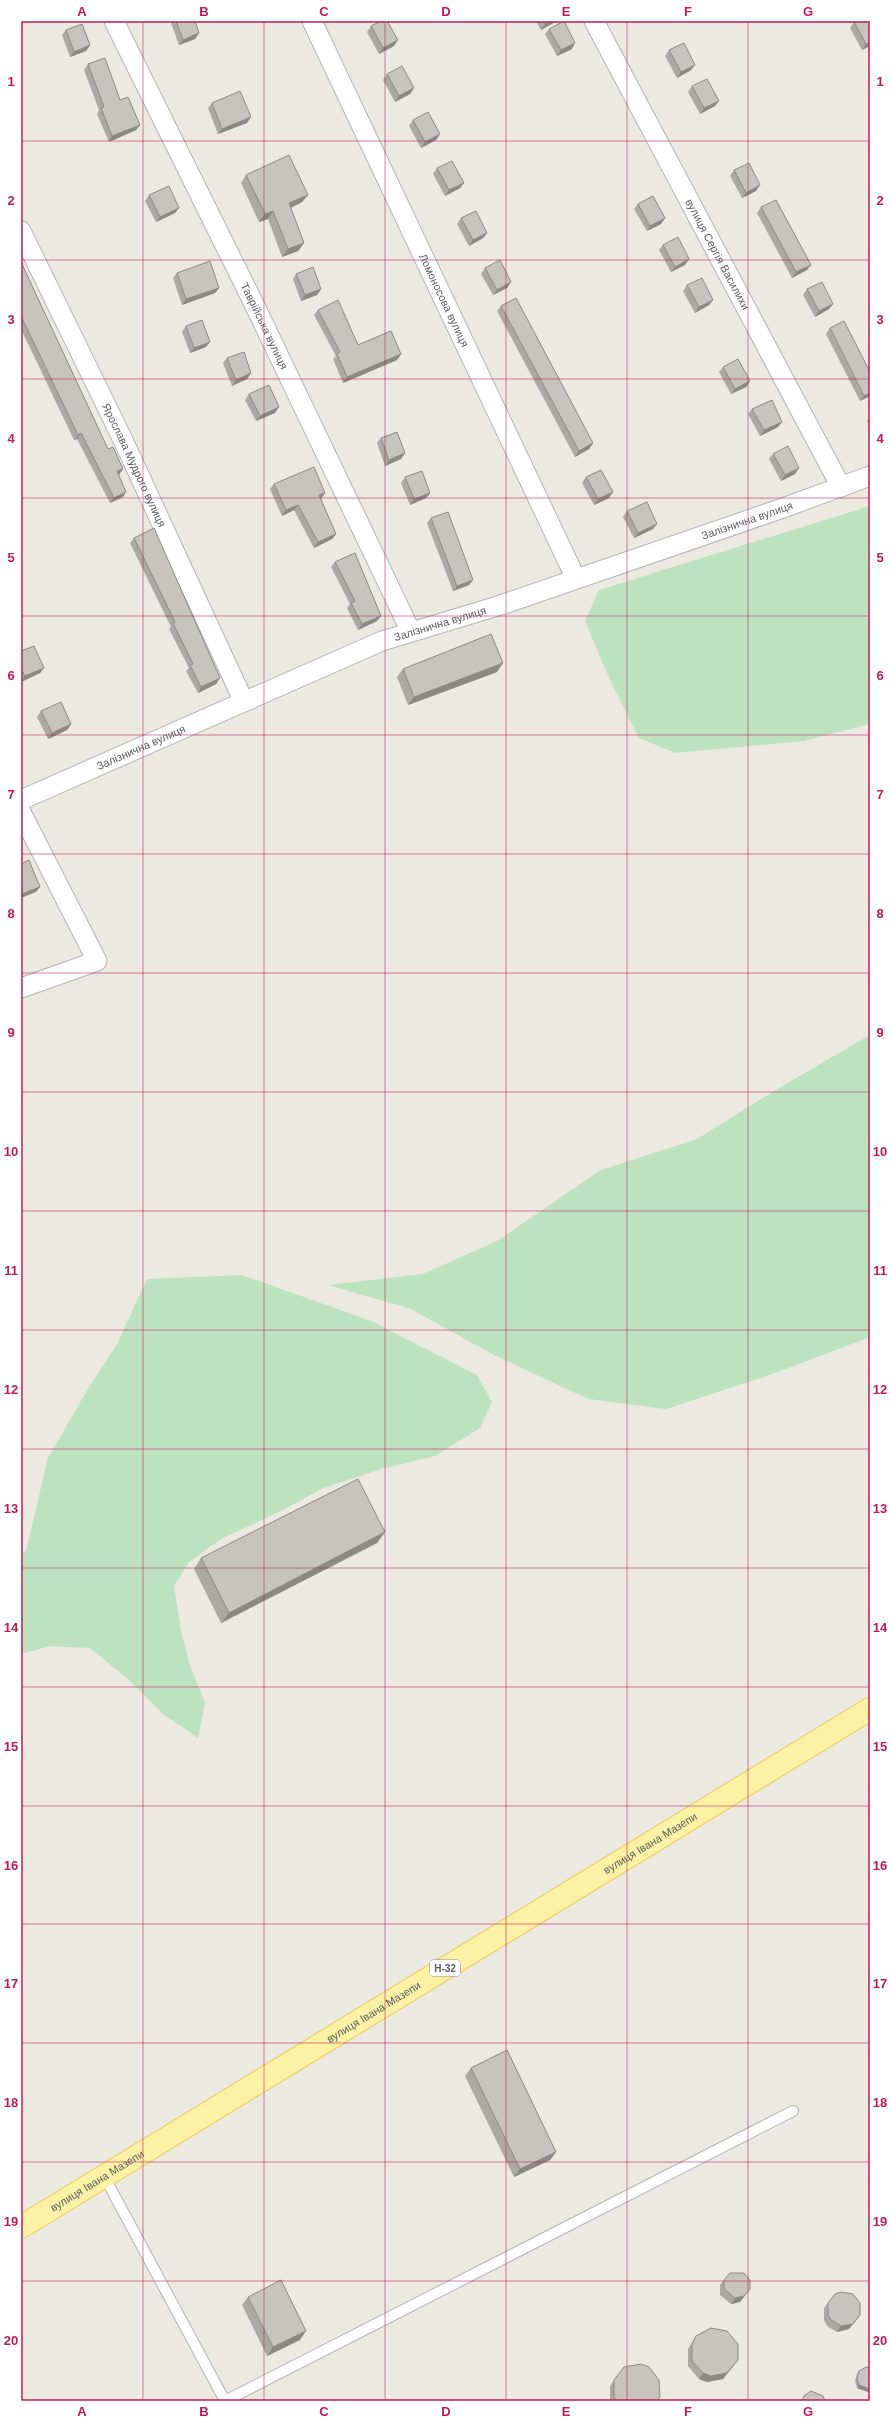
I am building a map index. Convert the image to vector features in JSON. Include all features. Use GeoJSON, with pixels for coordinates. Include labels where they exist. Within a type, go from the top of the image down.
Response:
{"type":"FeatureCollection","features":[{"type":"Feature","properties":{"kind":"main road","name":"вулиця Івана Мазепи"},"geometry":{"type":"LineString","coordinates":[[21,2227],[870,1709]]}},
{"type":"Feature","properties":{"kind":"street","name":"Таврійська вулиця"},"geometry":{"type":"LineString","coordinates":[[114,21],[255,306],[411,632]]}},
{"type":"Feature","properties":{"kind":"street","name":"Ломоносова вулиця"},"geometry":{"type":"LineString","coordinates":[[312,21],[576,579]]}},
{"type":"Feature","properties":{"kind":"street","name":"вулиця Сергія Василихи"},"geometry":{"type":"LineString","coordinates":[[594,21],[841,487]]}},
{"type":"Feature","properties":{"kind":"street","name":"Ярослава Мудрого вулиця"},"geometry":{"type":"LineString","coordinates":[[21,231],[123,440],[244,702]]}},
{"type":"Feature","properties":{"kind":"street","name":"Залізнична вулиця"},"geometry":{"type":"LineString","coordinates":[[21,800],[382,641],[576,579],[870,476]]}},
{"type":"Feature","properties":{"kind":"street"},"geometry":{"type":"LineString","coordinates":[[21,812],[97,961],[21,988]]}},
{"type":"Feature","properties":{"kind":"lane"},"geometry":{"type":"LineString","coordinates":[[104,2176],[225,2401],[793,2111]]}},
{"type":"Feature","properties":{"kind":"green space"},"geometry":{"type":"Polygon","coordinates":[[[870,506],[870,724],[804,741],[675,753],[639,738],[610,680],[585,621],[599,590],[870,506]]]}},
{"type":"Feature","properties":{"kind":"green space"},"geometry":{"type":"Polygon","coordinates":[[[870,1035],[870,1337],[767,1376],[666,1409],[588,1399],[496,1356],[411,1309],[328,1285],[423,1274],[497,1241],[601,1170],[697,1139],[774,1091],[870,1035]]]}},
{"type":"Feature","properties":{"kind":"green space"},"geometry":{"type":"Polygon","coordinates":[[[242,1275],[371,1321],[477,1375],[492,1402],[480,1428],[435,1456],[381,1469],[321,1489],[285,1509],[221,1539],[189,1562],[174,1586],[181,1631],[190,1666],[205,1703],[198,1738],[164,1715],[129,1680],[90,1648],[50,1646],[21,1654],[21,1552],[26,1551],[48,1458],[86,1392],[117,1344],[147,1279],[242,1275]]]}},
{"type":"Feature","properties":{"kind":"building"},"geometry":{"type":"Polygon","coordinates":[[[176,21],[195,21],[199,33],[183,40],[176,21]]]}},
{"type":"Feature","properties":{"kind":"building"},"geometry":{"type":"Polygon","coordinates":[[[381,21],[387,21],[398,40],[383,48],[371,26],[381,21]]]}},
{"type":"Feature","properties":{"kind":"building"},"geometry":{"type":"Polygon","coordinates":[[[543,21],[551,21],[545,24],[543,21]]]}},
{"type":"Feature","properties":{"kind":"building"},"geometry":{"type":"Polygon","coordinates":[[[564,21],[575,43],[561,50],[549,29],[564,21]]]}},
{"type":"Feature","properties":{"kind":"building"},"geometry":{"type":"Polygon","coordinates":[[[870,21],[870,42],[866,44],[854,22],[870,21]]]}},
{"type":"Feature","properties":{"kind":"building"},"geometry":{"type":"Polygon","coordinates":[[[82,24],[90,45],[74,52],[66,30],[82,24]]]}},
{"type":"Feature","properties":{"kind":"building"},"geometry":{"type":"Polygon","coordinates":[[[684,43],[695,65],[681,72],[669,50],[684,43]]]}},
{"type":"Feature","properties":{"kind":"building"},"geometry":{"type":"Polygon","coordinates":[[[105,58],[120,100],[128,97],[140,125],[112,136],[101,108],[104,107],[88,64],[105,58]]]}},
{"type":"Feature","properties":{"kind":"building"},"geometry":{"type":"Polygon","coordinates":[[[402,66],[414,88],[399,96],[387,74],[402,66]]]}},
{"type":"Feature","properties":{"kind":"building"},"geometry":{"type":"Polygon","coordinates":[[[707,79],[719,101],[704,108],[692,86],[707,79]]]}},
{"type":"Feature","properties":{"kind":"building"},"geometry":{"type":"Polygon","coordinates":[[[240,91],[251,117],[222,129],[212,103],[240,91]]]}},
{"type":"Feature","properties":{"kind":"building"},"geometry":{"type":"Polygon","coordinates":[[[428,112],[440,134],[425,142],[413,120],[428,112]]]}},
{"type":"Feature","properties":{"kind":"building"},"geometry":{"type":"Polygon","coordinates":[[[289,155],[308,195],[289,203],[304,243],[288,249],[273,211],[265,214],[246,175],[289,155]]]}},
{"type":"Feature","properties":{"kind":"building"},"geometry":{"type":"Polygon","coordinates":[[[452,161],[464,183],[449,190],[437,168],[452,161]]]}},
{"type":"Feature","properties":{"kind":"building"},"geometry":{"type":"Polygon","coordinates":[[[749,163],[760,185],[746,193],[734,170],[749,163]]]}},
{"type":"Feature","properties":{"kind":"building"},"geometry":{"type":"Polygon","coordinates":[[[169,186],[179,208],[160,217],[149,195],[169,186]]]}},
{"type":"Feature","properties":{"kind":"building"},"geometry":{"type":"Polygon","coordinates":[[[653,196],[665,218],[650,226],[638,204],[653,196]]]}},
{"type":"Feature","properties":{"kind":"building"},"geometry":{"type":"Polygon","coordinates":[[[776,200],[811,265],[796,272],[761,207],[776,200]]]}},
{"type":"Feature","properties":{"kind":"building"},"geometry":{"type":"Polygon","coordinates":[[[476,211],[487,233],[473,240],[461,218],[476,211]]]}},
{"type":"Feature","properties":{"kind":"building"},"geometry":{"type":"Polygon","coordinates":[[[678,237],[689,259],[675,267],[663,245],[678,237]]]}},
{"type":"Feature","properties":{"kind":"building"},"geometry":{"type":"Polygon","coordinates":[[[500,260],[511,282],[497,290],[485,268],[500,260]]]}},
{"type":"Feature","properties":{"kind":"building"},"geometry":{"type":"Polygon","coordinates":[[[210,261],[219,288],[186,299],[177,273],[210,261]]]}},
{"type":"Feature","properties":{"kind":"building"},"geometry":{"type":"Polygon","coordinates":[[[21,262],[108,449],[113,447],[123,469],[117,471],[126,492],[114,498],[81,433],[78,435],[21,316],[21,262]]]}},
{"type":"Feature","properties":{"kind":"building"},"geometry":{"type":"Polygon","coordinates":[[[313,267],[321,289],[305,295],[296,274],[313,267]]]}},
{"type":"Feature","properties":{"kind":"building"},"geometry":{"type":"Polygon","coordinates":[[[702,278],[713,300],[699,307],[687,285],[702,278]]]}},
{"type":"Feature","properties":{"kind":"building"},"geometry":{"type":"Polygon","coordinates":[[[822,282],[833,304],[819,311],[807,289],[822,282]]]}},
{"type":"Feature","properties":{"kind":"building"},"geometry":{"type":"Polygon","coordinates":[[[516,298],[593,443],[579,451],[501,306],[516,298]]]}},
{"type":"Feature","properties":{"kind":"building"},"geometry":{"type":"Polygon","coordinates":[[[338,300],[358,345],[391,331],[401,354],[347,377],[337,354],[340,352],[318,310],[338,300]]]}},
{"type":"Feature","properties":{"kind":"building"},"geometry":{"type":"Polygon","coordinates":[[[202,320],[210,342],[194,348],[186,326],[202,320]]]}},
{"type":"Feature","properties":{"kind":"building"},"geometry":{"type":"Polygon","coordinates":[[[844,321],[870,372],[870,393],[864,396],[830,328],[844,321]]]}},
{"type":"Feature","properties":{"kind":"building"},"geometry":{"type":"Polygon","coordinates":[[[244,352],[251,373],[236,380],[227,358],[244,352]]]}},
{"type":"Feature","properties":{"kind":"building"},"geometry":{"type":"Polygon","coordinates":[[[738,359],[750,381],[735,389],[723,367],[738,359]]]}},
{"type":"Feature","properties":{"kind":"building"},"geometry":{"type":"Polygon","coordinates":[[[269,385],[279,407],[260,416],[249,394],[269,385]]]}},
{"type":"Feature","properties":{"kind":"building"},"geometry":{"type":"Polygon","coordinates":[[[772,400],[782,422],[764,430],[752,409],[772,400]]]}},
{"type":"Feature","properties":{"kind":"building"},"geometry":{"type":"Polygon","coordinates":[[[397,432],[405,453],[389,460],[381,438],[397,432]]]}},
{"type":"Feature","properties":{"kind":"building"},"geometry":{"type":"Polygon","coordinates":[[[788,446],[799,468],[785,475],[773,454],[788,446]]]}},
{"type":"Feature","properties":{"kind":"building"},"geometry":{"type":"Polygon","coordinates":[[[314,467],[325,493],[319,495],[336,534],[318,542],[298,505],[286,510],[274,484],[314,467]]]}},
{"type":"Feature","properties":{"kind":"building"},"geometry":{"type":"Polygon","coordinates":[[[601,470],[613,492],[598,499],[586,477],[601,470]]]}},
{"type":"Feature","properties":{"kind":"building"},"geometry":{"type":"Polygon","coordinates":[[[422,471],[430,493],[414,499],[405,477],[422,471]]]}},
{"type":"Feature","properties":{"kind":"building"},"geometry":{"type":"Polygon","coordinates":[[[647,502],[657,524],[638,533],[627,511],[647,502]]]}},
{"type":"Feature","properties":{"kind":"building"},"geometry":{"type":"Polygon","coordinates":[[[448,512],[473,580],[457,586],[431,518],[448,512]]]}},
{"type":"Feature","properties":{"kind":"building"},"geometry":{"type":"Polygon","coordinates":[[[154,528],[220,678],[201,687],[190,665],[193,664],[173,623],[175,622],[134,538],[154,528]]]}},
{"type":"Feature","properties":{"kind":"building"},"geometry":{"type":"Polygon","coordinates":[[[355,553],[381,616],[362,624],[351,603],[355,601],[335,562],[355,553]]]}},
{"type":"Feature","properties":{"kind":"building"},"geometry":{"type":"Polygon","coordinates":[[[491,634],[503,663],[414,697],[403,669],[491,634]]]}},
{"type":"Feature","properties":{"kind":"building"},"geometry":{"type":"Polygon","coordinates":[[[34,646],[44,668],[25,676],[21,669],[21,651],[34,646]]]}},
{"type":"Feature","properties":{"kind":"building"},"geometry":{"type":"Polygon","coordinates":[[[61,702],[71,724],[52,733],[41,711],[61,702]]]}},
{"type":"Feature","properties":{"kind":"building"},"geometry":{"type":"Polygon","coordinates":[[[29,860],[40,887],[21,894],[21,864],[29,860]]]}},
{"type":"Feature","properties":{"kind":"building"},"geometry":{"type":"Polygon","coordinates":[[[358,1479],[385,1532],[229,1613],[201,1558],[358,1479]]]}},
{"type":"Feature","properties":{"kind":"building"},"geometry":{"type":"Polygon","coordinates":[[[507,2050],[556,2152],[520,2169],[471,2068],[507,2050]]]}},
{"type":"Feature","properties":{"kind":"building"},"geometry":{"type":"Polygon","coordinates":[[[730,2273],[744,2273],[750,2280],[750,2289],[744,2296],[735,2298],[724,2289],[724,2280],[730,2273]]]}},
{"type":"Feature","properties":{"kind":"building"},"geometry":{"type":"Polygon","coordinates":[[[281,2280],[306,2331],[273,2347],[248,2297],[281,2280]]]}},
{"type":"Feature","properties":{"kind":"building"},"geometry":{"type":"Polygon","coordinates":[[[841,2292],[853,2294],[860,2303],[860,2315],[853,2324],[841,2326],[831,2320],[828,2315],[828,2303],[835,2294],[841,2292]]]}},
{"type":"Feature","properties":{"kind":"building"},"geometry":{"type":"Polygon","coordinates":[[[711,2328],[727,2331],[738,2344],[738,2360],[727,2373],[711,2376],[703,2373],[692,2361],[692,2344],[696,2336],[711,2328]]]}},
{"type":"Feature","properties":{"kind":"building"},"geometry":{"type":"Polygon","coordinates":[[[641,2364],[649,2367],[659,2380],[660,2397],[657,2401],[617,2401],[614,2397],[614,2380],[624,2367],[641,2364]]]}},
{"type":"Feature","properties":{"kind":"building"},"geometry":{"type":"Polygon","coordinates":[[[866,2367],[870,2368],[870,2389],[859,2385],[857,2378],[859,2371],[866,2367]]]}},
{"type":"Feature","properties":{"kind":"building"},"geometry":{"type":"Polygon","coordinates":[[[811,2391],[823,2396],[825,2401],[802,2401],[804,2396],[811,2391]]]}}]}
